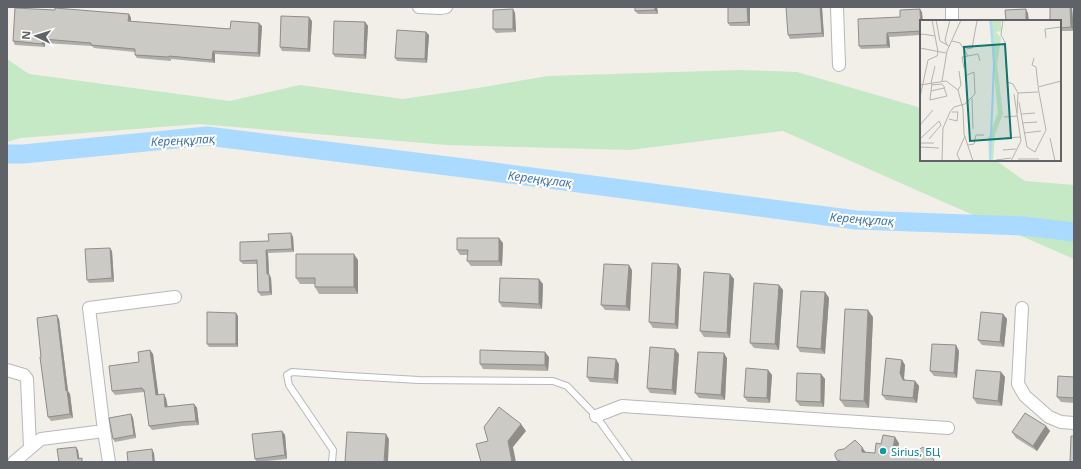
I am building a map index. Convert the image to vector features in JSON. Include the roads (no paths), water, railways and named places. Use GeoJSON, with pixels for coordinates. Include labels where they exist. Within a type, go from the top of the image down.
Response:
{"type":"FeatureCollection","features":[{"type":"Feature","properties":{"kind":"street"},"geometry":{"type":"LineString","coordinates":[[419,7],[446,7]]}},
{"type":"Feature","properties":{"kind":"street"},"geometry":{"type":"LineString","coordinates":[[837,7],[840,65]]}},
{"type":"Feature","properties":{"kind":"street"},"geometry":{"type":"LineString","coordinates":[[952,7],[952,20]]}},
{"type":"Feature","properties":{"kind":"street"},"geometry":{"type":"LineString","coordinates":[[109,462],[89,308],[175,297]]}},
{"type":"Feature","properties":{"kind":"street"},"geometry":{"type":"LineString","coordinates":[[1022,308],[1018,384],[1025,396],[1049,417],[1061,422],[1074,423]]}},
{"type":"Feature","properties":{"kind":"street"},"geometry":{"type":"LineString","coordinates":[[7,370],[24,375],[27,380],[30,448]]}},
{"type":"Feature","properties":{"kind":"street"},"geometry":{"type":"LineString","coordinates":[[596,416],[622,406],[948,428]]}},
{"type":"Feature","properties":{"kind":"street"},"geometry":{"type":"LineString","coordinates":[[14,462],[41,439],[104,431]]}},
{"type":"Feature","properties":{"kind":"lane"},"geometry":{"type":"LineString","coordinates":[[332,462],[333,450],[289,385],[287,376],[292,372],[419,380],[553,381],[567,386],[596,416],[629,462]]}},
{"type":"Feature","properties":{"kind":"waterway","name":"Кереңқұлақ"},"geometry":{"type":"LineString","coordinates":[[7,154],[23,154],[207,136],[472,169],[856,220],[1024,226],[1074,232]]}},
{"type":"Feature","properties":{"kind":"place","name":"Sirius, БЦ"},"geometry":{"type":"Point","coordinates":[883,451]}}]}
